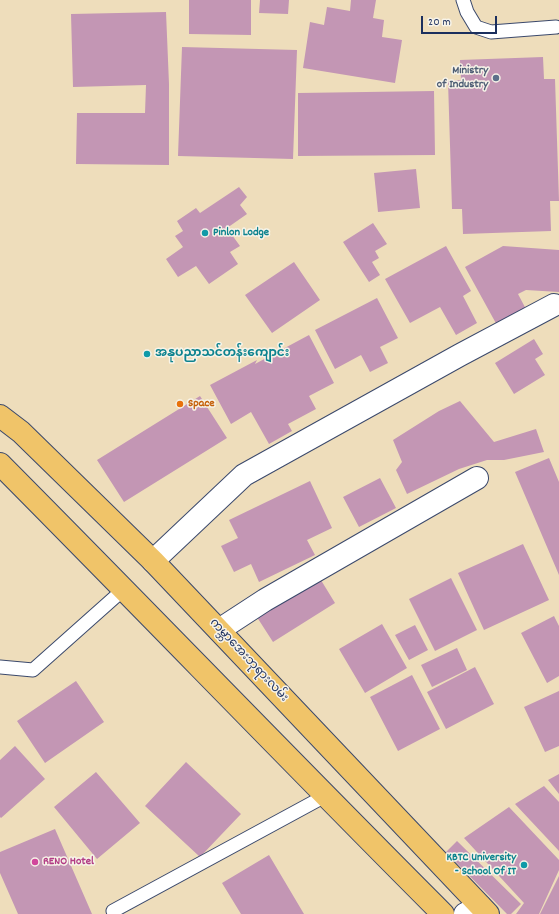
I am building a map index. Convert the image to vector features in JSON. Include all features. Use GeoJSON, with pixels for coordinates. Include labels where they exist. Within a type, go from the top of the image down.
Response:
{"type":"FeatureCollection","features":[{"type":"Feature","properties":{"kind":"main road","name":"ကမ္ဘာအေးဘုရားလမ်း"},"geometry":{"type":"LineString","coordinates":[[0,416],[21,432],[153,561],[477,911]]}},
{"type":"Feature","properties":{"kind":"main road"},"geometry":{"type":"LineString","coordinates":[[0,464],[325,796],[443,914]]}},
{"type":"Feature","properties":{"kind":"street"},"geometry":{"type":"LineString","coordinates":[[153,561],[244,476],[446,363],[554,305]]}},
{"type":"Feature","properties":{"kind":"street"},"geometry":{"type":"LineString","coordinates":[[218,630],[265,600],[477,478]]}},
{"type":"Feature","properties":{"kind":"lane"},"geometry":{"type":"LineString","coordinates":[[463,0],[467,12],[476,26],[491,32],[556,27]]}},
{"type":"Feature","properties":{"kind":"lane"},"geometry":{"type":"LineString","coordinates":[[0,667],[33,670],[124,589]]}},
{"type":"Feature","properties":{"kind":"lane"},"geometry":{"type":"LineString","coordinates":[[113,911],[325,796]]}},
{"type":"Feature","properties":{"kind":"building"},"geometry":{"type":"Polygon","coordinates":[[[189,0],[251,0],[251,35],[189,34],[189,0]]]}},
{"type":"Feature","properties":{"kind":"building"},"geometry":{"type":"Polygon","coordinates":[[[260,0],[289,0],[288,14],[259,13],[260,0]]]}},
{"type":"Feature","properties":{"kind":"building"},"geometry":{"type":"Polygon","coordinates":[[[351,0],[376,0],[373,18],[384,20],[382,37],[402,40],[395,83],[303,68],[310,22],[324,25],[327,7],[350,11],[351,0]]]}},
{"type":"Feature","properties":{"kind":"building"},"geometry":{"type":"Polygon","coordinates":[[[166,12],[169,84],[169,165],[76,164],[77,113],[145,113],[146,85],[73,87],[71,14],[166,12]]]}},
{"type":"Feature","properties":{"kind":"building"},"geometry":{"type":"Polygon","coordinates":[[[182,47],[297,50],[293,159],[178,156],[182,47]]]}},
{"type":"Feature","properties":{"kind":"building"},"geometry":{"type":"Polygon","coordinates":[[[543,57],[544,79],[555,79],[559,201],[550,201],[551,231],[463,234],[462,209],[452,209],[448,81],[461,80],[460,60],[543,57]]]}},
{"type":"Feature","properties":{"kind":"building"},"geometry":{"type":"Polygon","coordinates":[[[434,91],[435,155],[298,156],[298,93],[434,91]]]}},
{"type":"Feature","properties":{"kind":"building"},"geometry":{"type":"Polygon","coordinates":[[[416,169],[420,208],[378,212],[374,173],[416,169]]]}},
{"type":"Feature","properties":{"kind":"building","name":"Pinlon Lodge"},"geometry":{"type":"Polygon","coordinates":[[[239,187],[247,197],[240,205],[247,214],[227,228],[240,246],[230,252],[238,264],[209,284],[196,266],[178,277],[166,259],[183,247],[175,236],[183,231],[177,221],[196,208],[200,213],[239,187]]]}},
{"type":"Feature","properties":{"kind":"building"},"geometry":{"type":"Polygon","coordinates":[[[373,223],[387,244],[375,251],[379,258],[372,262],[380,275],[369,282],[343,242],[373,223]]]}},
{"type":"Feature","properties":{"kind":"building"},"geometry":{"type":"Polygon","coordinates":[[[446,246],[471,291],[463,296],[477,323],[456,335],[440,307],[410,323],[385,279],[446,246]]]}},
{"type":"Feature","properties":{"kind":"building"},"geometry":{"type":"Polygon","coordinates":[[[503,246],[559,250],[559,292],[526,290],[518,294],[527,311],[498,327],[465,267],[503,246]]]}},
{"type":"Feature","properties":{"kind":"building"},"geometry":{"type":"Polygon","coordinates":[[[294,262],[320,300],[272,333],[245,295],[294,262]]]}},
{"type":"Feature","properties":{"kind":"building"},"geometry":{"type":"Polygon","coordinates":[[[377,298],[398,338],[380,347],[388,363],[370,372],[361,355],[335,369],[315,330],[377,298]]]}},
{"type":"Feature","properties":{"kind":"building"},"geometry":{"type":"Polygon","coordinates":[[[309,335],[334,383],[309,396],[316,409],[288,424],[292,431],[269,444],[251,412],[231,424],[210,385],[257,360],[255,364],[309,335]]]}},
{"type":"Feature","properties":{"kind":"building"},"geometry":{"type":"Polygon","coordinates":[[[534,339],[543,354],[535,359],[545,375],[514,394],[495,363],[534,339]]]}},
{"type":"Feature","properties":{"kind":"building"},"geometry":{"type":"Polygon","coordinates":[[[200,396],[227,438],[124,502],[97,460],[200,396]]]}},
{"type":"Feature","properties":{"kind":"building"},"geometry":{"type":"Polygon","coordinates":[[[460,401],[494,442],[536,429],[544,452],[504,460],[487,460],[459,469],[407,494],[396,470],[402,462],[393,440],[439,411],[460,401]]]}},
{"type":"Feature","properties":{"kind":"building"},"geometry":{"type":"Polygon","coordinates":[[[549,458],[559,482],[559,575],[515,472],[549,458]]]}},
{"type":"Feature","properties":{"kind":"building"},"geometry":{"type":"Polygon","coordinates":[[[380,478],[396,508],[359,527],[343,497],[380,478]]]}},
{"type":"Feature","properties":{"kind":"building"},"geometry":{"type":"Polygon","coordinates":[[[310,481],[332,528],[307,540],[315,555],[259,582],[251,564],[234,572],[221,546],[238,538],[229,520],[310,481]]]}},
{"type":"Feature","properties":{"kind":"building"},"geometry":{"type":"Polygon","coordinates":[[[523,544],[549,600],[484,630],[458,573],[523,544]]]}},
{"type":"Feature","properties":{"kind":"building"},"geometry":{"type":"Polygon","coordinates":[[[316,572],[335,603],[273,642],[253,611],[316,572]]]}},
{"type":"Feature","properties":{"kind":"building"},"geometry":{"type":"Polygon","coordinates":[[[451,578],[477,630],[435,651],[409,599],[451,578]]]}},
{"type":"Feature","properties":{"kind":"building"},"geometry":{"type":"Polygon","coordinates":[[[554,616],[559,626],[559,676],[547,683],[521,633],[554,616]]]}},
{"type":"Feature","properties":{"kind":"building"},"geometry":{"type":"Polygon","coordinates":[[[382,624],[407,668],[365,693],[339,649],[382,624]]]}},
{"type":"Feature","properties":{"kind":"building"},"geometry":{"type":"Polygon","coordinates":[[[415,625],[428,650],[409,660],[395,635],[415,625]]]}},
{"type":"Feature","properties":{"kind":"building"},"geometry":{"type":"Polygon","coordinates":[[[457,648],[467,670],[432,687],[421,665],[457,648]]]}},
{"type":"Feature","properties":{"kind":"building"},"geometry":{"type":"Polygon","coordinates":[[[475,667],[494,704],[446,729],[427,692],[475,667]]]}},
{"type":"Feature","properties":{"kind":"building"},"geometry":{"type":"Polygon","coordinates":[[[412,675],[440,729],[398,751],[370,697],[412,675]]]}},
{"type":"Feature","properties":{"kind":"building"},"geometry":{"type":"Polygon","coordinates":[[[76,681],[104,722],[45,763],[17,721],[76,681]]]}},
{"type":"Feature","properties":{"kind":"building"},"geometry":{"type":"Polygon","coordinates":[[[559,691],[559,746],[545,752],[524,707],[559,691]]]}},
{"type":"Feature","properties":{"kind":"building"},"geometry":{"type":"Polygon","coordinates":[[[15,746],[45,779],[1,818],[0,760],[15,746]]]}},
{"type":"Feature","properties":{"kind":"building"},"geometry":{"type":"Polygon","coordinates":[[[186,762],[241,814],[200,857],[145,806],[186,762]]]}},
{"type":"Feature","properties":{"kind":"building"},"geometry":{"type":"Polygon","coordinates":[[[96,772],[140,823],[97,859],[54,807],[96,772]]]}},
{"type":"Feature","properties":{"kind":"building"},"geometry":{"type":"Polygon","coordinates":[[[559,774],[559,794],[548,780],[559,774]]]}},
{"type":"Feature","properties":{"kind":"building"},"geometry":{"type":"Polygon","coordinates":[[[544,786],[559,802],[559,851],[515,804],[544,786]]]}},
{"type":"Feature","properties":{"kind":"building","name":"KBTC University - School Of IT"},"geometry":{"type":"Polygon","coordinates":[[[509,807],[559,860],[559,870],[539,914],[516,914],[524,903],[464,838],[509,807]]]}},
{"type":"Feature","properties":{"kind":"building","name":"RENO Hotel"},"geometry":{"type":"Polygon","coordinates":[[[55,829],[92,914],[18,914],[0,873],[0,852],[55,829]]]}},
{"type":"Feature","properties":{"kind":"building"},"geometry":{"type":"Polygon","coordinates":[[[457,841],[521,904],[511,914],[507,914],[446,852],[457,841]]]}},
{"type":"Feature","properties":{"kind":"building"},"geometry":{"type":"Polygon","coordinates":[[[269,855],[304,914],[241,914],[222,883],[269,855]]]}},
{"type":"Feature","properties":{"kind":"building"},"geometry":{"type":"Polygon","coordinates":[[[559,876],[559,914],[540,914],[559,876]]]}},
{"type":"Feature","properties":{"kind":"place","name":"Ministry of Industry"},"geometry":{"type":"Point","coordinates":[496,78]}},
{"type":"Feature","properties":{"kind":"place","name":"Pinlon Lodge"},"geometry":{"type":"Point","coordinates":[205,233]}},
{"type":"Feature","properties":{"kind":"place","name":"အနုပညာသင်တန်းကျောင်း"},"geometry":{"type":"Point","coordinates":[147,354]}},
{"type":"Feature","properties":{"kind":"place","name":"Space"},"geometry":{"type":"Point","coordinates":[180,404]}},
{"type":"Feature","properties":{"kind":"place","name":"RENO Hotel"},"geometry":{"type":"Point","coordinates":[35,862]}},
{"type":"Feature","properties":{"kind":"place","name":"KBTC University - School Of IT"},"geometry":{"type":"Point","coordinates":[524,865]}}]}
